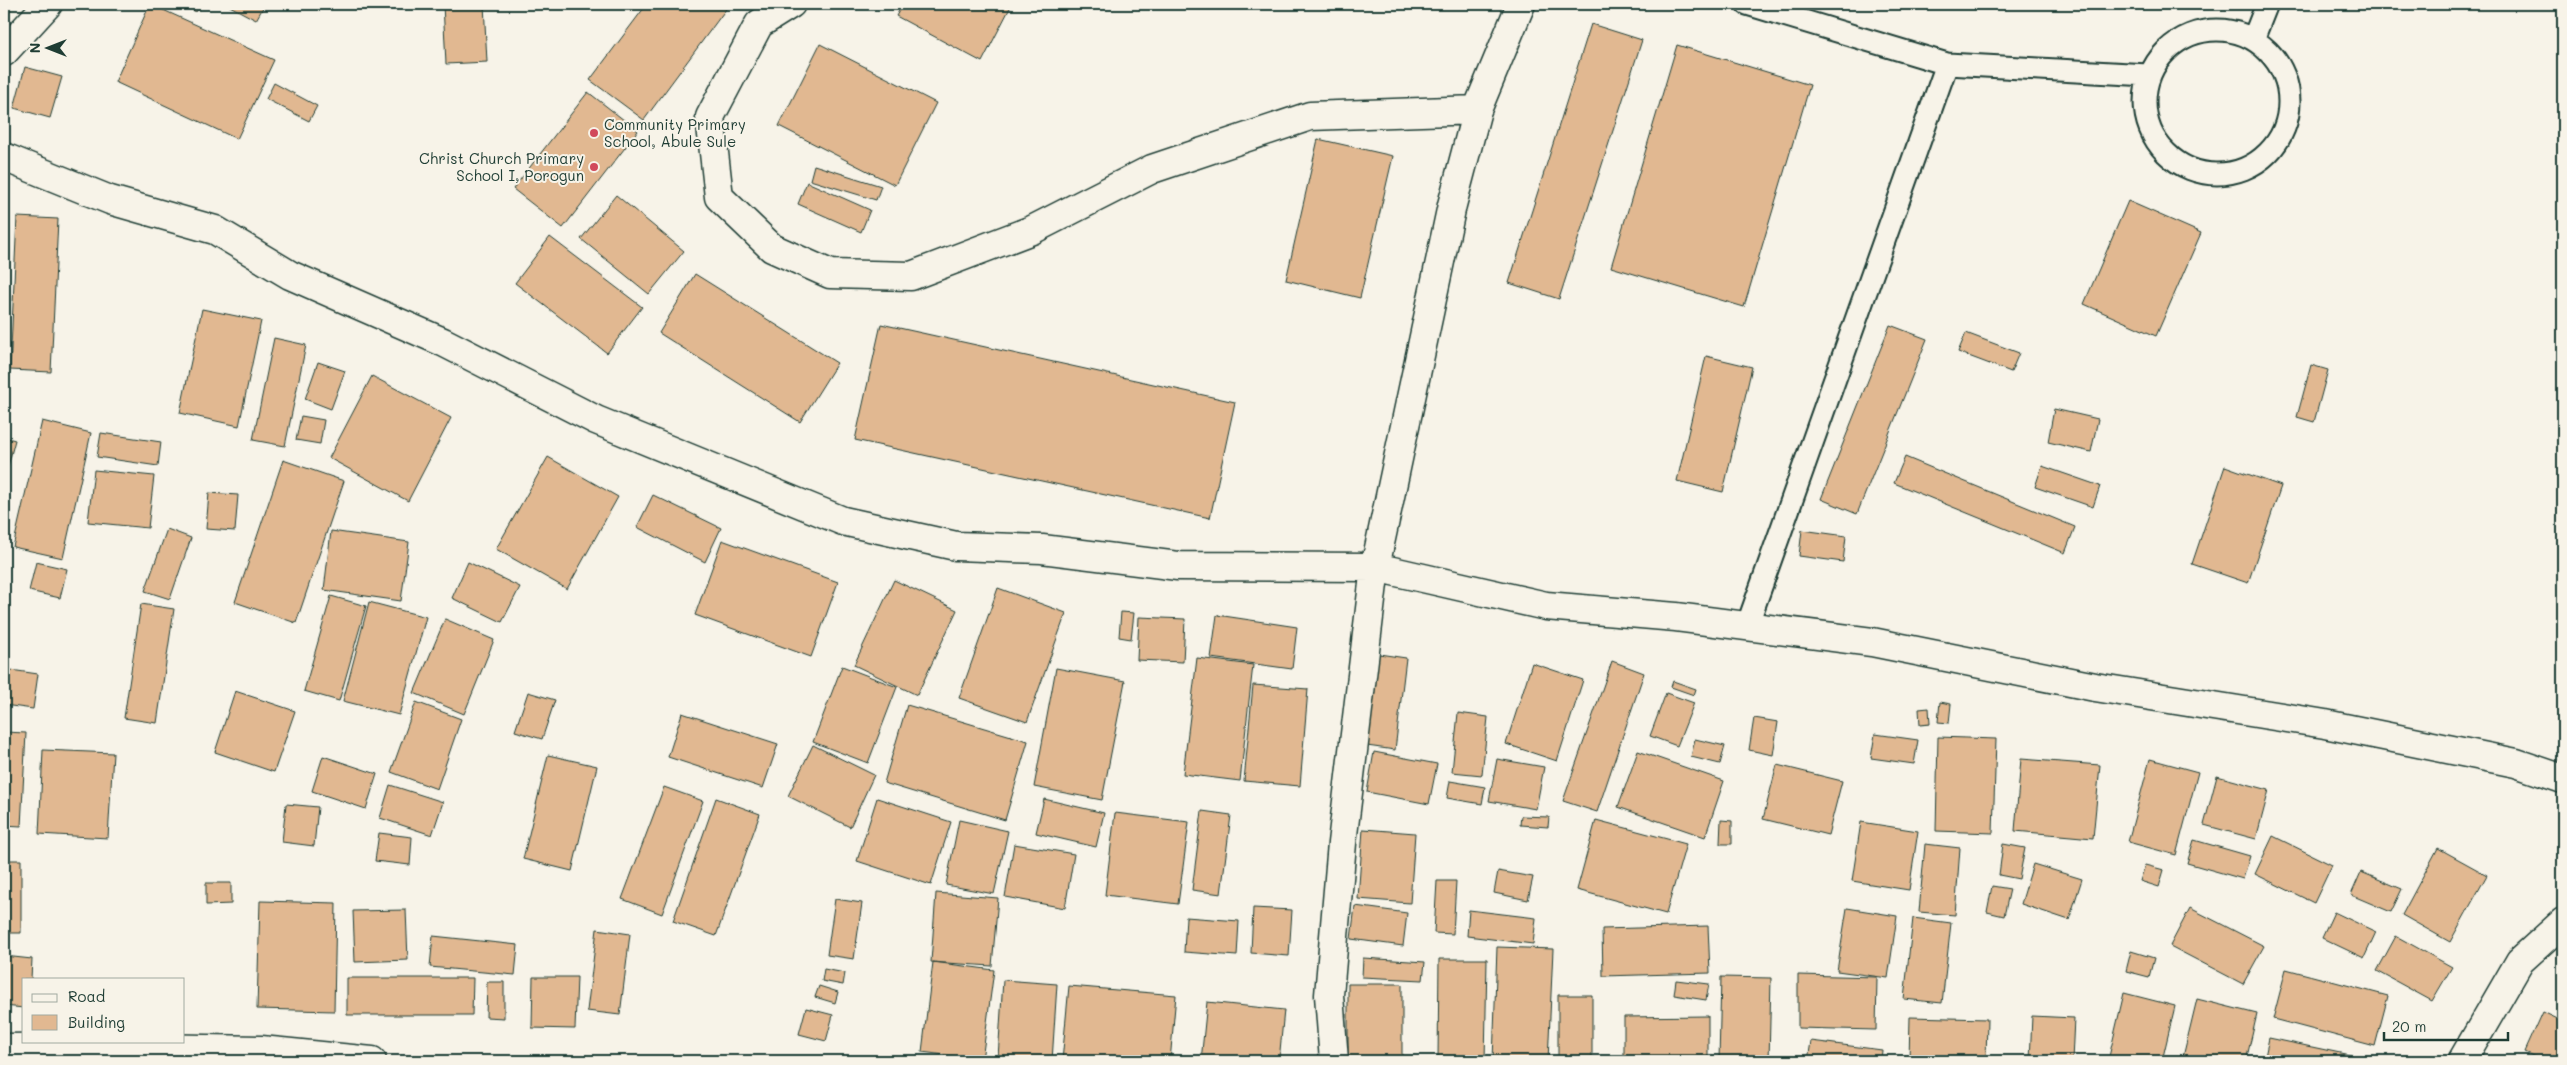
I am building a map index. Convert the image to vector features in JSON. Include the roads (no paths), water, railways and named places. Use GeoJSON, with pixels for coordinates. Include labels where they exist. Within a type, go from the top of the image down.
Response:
{"type":"FeatureCollection","features":[{"type":"Feature","properties":{"kind":"street"},"geometry":{"type":"LineString","coordinates":[[4,52],[48,4]]}},
{"type":"Feature","properties":{"kind":"street"},"geometry":{"type":"LineString","coordinates":[[791,4],[759,24],[710,117],[719,197],[772,248],[830,274],[911,276],[1032,230],[1152,169],[1310,116],[1477,110]]}},
{"type":"Feature","properties":{"kind":"street"},"geometry":{"type":"LineString","coordinates":[[1334,1061],[1330,995],[1342,843],[1375,567],[1452,205],[1477,110],[1521,4]]}},
{"type":"Feature","properties":{"kind":"street"},"geometry":{"type":"LineString","coordinates":[[4,157],[110,200],[215,230],[290,275],[443,342],[596,420],[843,521],[956,546],[1042,549],[1178,566],[1375,567],[1546,606],[1676,617],[1872,642],[2095,687],[2325,724],[2516,763],[2563,779]]}},
{"type":"Feature","properties":{"kind":"street"},"geometry":{"type":"LineString","coordinates":[[2462,1061],[2520,961],[2563,922]]}},
{"type":"Feature","properties":{"kind":"street"},"geometry":{"type":"LineString","coordinates":[[4,1048],[93,1047],[261,1050],[372,1061]]}},
{"type":"Feature","properties":{"kind":"lane"},"geometry":{"type":"LineString","coordinates":[[1747,4],[1947,64],[2148,75]]}},
{"type":"Feature","properties":{"kind":"lane"},"geometry":{"type":"LineString","coordinates":[[2254,37],[2267,4]]}},
{"type":"Feature","properties":{"kind":"lane"},"geometry":{"type":"LineString","coordinates":[[2213,27],[2254,37],[2283,67],[2291,108],[2277,147],[2243,172],[2201,175],[2165,154],[2145,117],[2148,75],[2174,42],[2213,27]]}},
{"type":"Feature","properties":{"kind":"lane"},"geometry":{"type":"LineString","coordinates":[[1747,626],[1947,64]]}},
{"type":"Feature","properties":{"kind":"place","name":"Community Primary School, Abule Sule"},"geometry":{"type":"Point","coordinates":[594,133]}},
{"type":"Feature","properties":{"kind":"place","name":"Christ Church Primary School I, Porogun"},"geometry":{"type":"Point","coordinates":[594,167]}}]}
